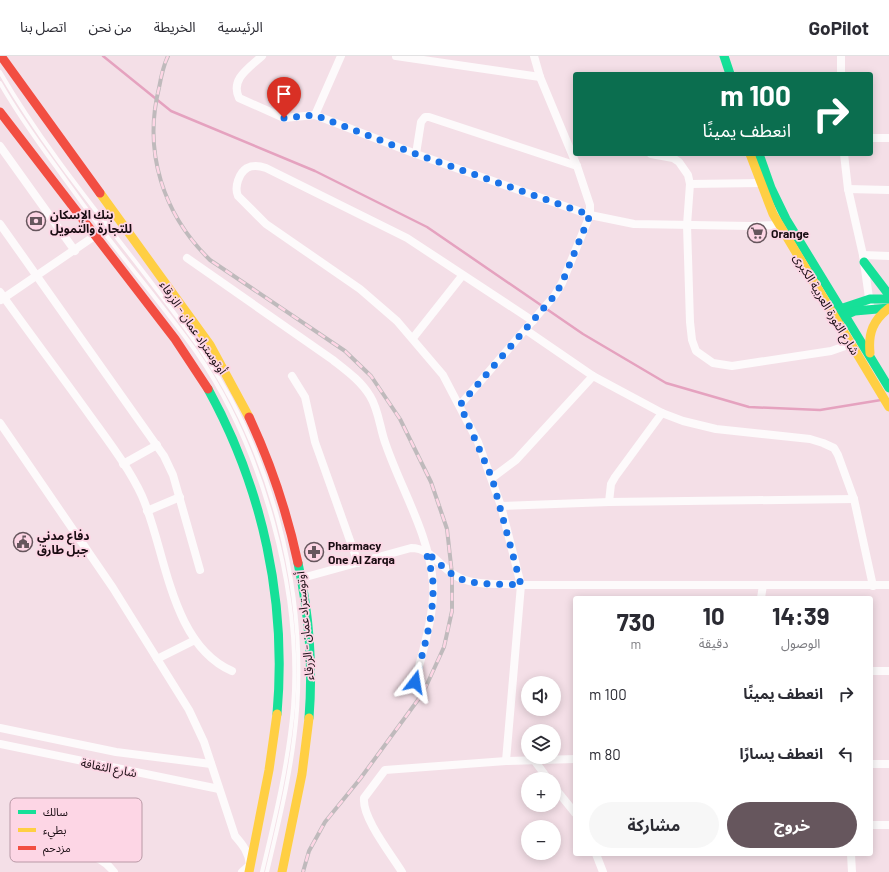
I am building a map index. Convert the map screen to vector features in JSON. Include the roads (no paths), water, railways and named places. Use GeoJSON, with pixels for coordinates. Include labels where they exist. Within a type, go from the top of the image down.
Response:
{"type":"FeatureCollection","features":[{"type":"Feature","properties":{"kind":"main road","name":"أوتوستراد عمان - الزرقاء"},"geometry":{"type":"LineString","coordinates":[[2,56],[11,72],[219,360],[243,403],[270,465],[288,518],[302,578],[309,660],[309,712],[301,786],[282,872]]}},
{"type":"Feature","properties":{"kind":"main road"},"geometry":{"type":"LineString","coordinates":[[717,56],[722,72]]}},
{"type":"Feature","properties":{"kind":"main road"},"geometry":{"type":"LineString","coordinates":[[724,56],[729,72]]}},
{"type":"Feature","properties":{"kind":"main road","name":"أوتوستراد عمان - الزرقاء"},"geometry":{"type":"LineString","coordinates":[[0,112],[96,235],[189,359],[212,397],[233,439],[245,470],[265,540],[277,612],[280,667],[272,757],[264,807],[249,869]]}},
{"type":"Feature","properties":{"kind":"main road","name":"شارع الثورة العربية الكبرى"},"geometry":{"type":"LineString","coordinates":[[751,156],[760,183],[779,225],[838,314],[871,358],[889,388]]}},
{"type":"Feature","properties":{"kind":"main road","name":"شارع الثورة العربية الكبرى"},"geometry":{"type":"LineString","coordinates":[[760,156],[771,188],[786,219],[838,314],[851,344],[889,407]]}},
{"type":"Feature","properties":{"kind":"main road"},"geometry":{"type":"LineString","coordinates":[[863,259],[889,295]]}},
{"type":"Feature","properties":{"kind":"main road"},"geometry":{"type":"LineString","coordinates":[[838,314],[870,299],[889,299]]}},
{"type":"Feature","properties":{"kind":"main road"},"geometry":{"type":"LineString","coordinates":[[838,314],[870,309],[889,308]]}},
{"type":"Feature","properties":{"kind":"main road"},"geometry":{"type":"LineString","coordinates":[[871,358],[868,334],[871,326],[881,314],[889,308]]}},
{"type":"Feature","properties":{"kind":"street"},"geometry":{"type":"LineString","coordinates":[[262,56],[238,80],[236,89],[240,98],[284,118],[315,115],[416,154],[590,215],[634,224],[779,225]]}},
{"type":"Feature","properties":{"kind":"street"},"geometry":{"type":"LineString","coordinates":[[315,115],[340,56]]}},
{"type":"Feature","properties":{"kind":"street"},"geometry":{"type":"LineString","coordinates":[[396,56],[540,76]]}},
{"type":"Feature","properties":{"kind":"street"},"geometry":{"type":"LineString","coordinates":[[460,405],[555,295],[562,283],[590,215],[588,197],[577,166],[540,76],[534,56]]}},
{"type":"Feature","properties":{"kind":"street"},"geometry":{"type":"LineString","coordinates":[[840,56],[841,72]]}},
{"type":"Feature","properties":{"kind":"street"},"geometry":{"type":"LineString","coordinates":[[416,154],[421,122],[425,117],[429,116],[577,166]]}},
{"type":"Feature","properties":{"kind":"street"},"geometry":{"type":"LineString","coordinates":[[873,138],[889,138]]}},
{"type":"Feature","properties":{"kind":"street"},"geometry":{"type":"LineString","coordinates":[[566,140],[573,141]]}},
{"type":"Feature","properties":{"kind":"street"},"geometry":{"type":"LineString","coordinates":[[0,146],[75,251]]}},
{"type":"Feature","properties":{"kind":"street"},"geometry":{"type":"LineString","coordinates":[[662,156],[673,158],[680,162],[688,175],[690,184],[687,225],[690,322],[696,351],[703,358],[712,363],[732,366],[831,351],[851,344]]}},
{"type":"Feature","properties":{"kind":"street"},"geometry":{"type":"LineString","coordinates":[[844,156],[848,188],[870,299],[870,309]]}},
{"type":"Feature","properties":{"kind":"street"},"geometry":{"type":"LineString","coordinates":[[506,760],[521,585],[501,506],[492,478],[460,405],[443,375],[413,338],[373,299],[266,224],[238,196],[235,190],[243,172],[253,166],[266,168],[407,238],[462,276],[533,321]]}},
{"type":"Feature","properties":{"kind":"street"},"geometry":{"type":"LineString","coordinates":[[690,184],[760,183]]}},
{"type":"Feature","properties":{"kind":"street"},"geometry":{"type":"LineString","coordinates":[[848,188],[889,190]]}},
{"type":"Feature","properties":{"kind":"street"},"geometry":{"type":"LineString","coordinates":[[0,224],[157,445],[173,475],[200,570]]}},
{"type":"Feature","properties":{"kind":"street"},"geometry":{"type":"LineString","coordinates":[[96,235],[37,276],[1,297],[123,464],[142,496],[171,586],[186,625],[195,640],[210,658],[221,666],[232,671]]}},
{"type":"Feature","properties":{"kind":"street"},"geometry":{"type":"LineString","coordinates":[[863,259],[889,256]]}},
{"type":"Feature","properties":{"kind":"street"},"geometry":{"type":"LineString","coordinates":[[187,258],[334,360],[355,377],[366,390],[374,405],[389,454],[413,508],[432,577],[432,595],[427,636],[415,682]]}},
{"type":"Feature","properties":{"kind":"street"},"geometry":{"type":"LineString","coordinates":[[413,338],[462,276]]}},
{"type":"Feature","properties":{"kind":"street"},"geometry":{"type":"LineString","coordinates":[[526,330],[593,376],[662,413],[683,421],[716,429],[810,439],[834,448],[854,499],[873,586]]}},
{"type":"Feature","properties":{"kind":"street"},"geometry":{"type":"LineString","coordinates":[[292,376],[305,397],[315,442],[358,563]]}},
{"type":"Feature","properties":{"kind":"street"},"geometry":{"type":"LineString","coordinates":[[492,478],[516,460],[593,376]]}},
{"type":"Feature","properties":{"kind":"street"},"geometry":{"type":"LineString","coordinates":[[609,502],[611,484],[615,477],[662,413]]}},
{"type":"Feature","properties":{"kind":"street"},"geometry":{"type":"LineString","coordinates":[[0,423],[104,575],[198,728],[236,836],[247,851],[249,869],[242,872]]}},
{"type":"Feature","properties":{"kind":"street"},"geometry":{"type":"LineString","coordinates":[[123,464],[157,445]]}},
{"type":"Feature","properties":{"kind":"street"},"geometry":{"type":"LineString","coordinates":[[147,511],[180,497]]}},
{"type":"Feature","properties":{"kind":"street"},"geometry":{"type":"LineString","coordinates":[[501,506],[609,502],[854,499]]}},
{"type":"Feature","properties":{"kind":"street"},"geometry":{"type":"LineString","coordinates":[[302,578],[411,548],[426,552],[452,574],[469,581],[521,585],[889,585]]}},
{"type":"Feature","properties":{"kind":"street"},"geometry":{"type":"LineString","coordinates":[[761,596],[763,586]]}},
{"type":"Feature","properties":{"kind":"street"},"geometry":{"type":"LineString","coordinates":[[157,659],[195,640]]}},
{"type":"Feature","properties":{"kind":"street"},"geometry":{"type":"LineString","coordinates":[[873,671],[889,671]]}},
{"type":"Feature","properties":{"kind":"street","name":"شارع الثقافة"},"geometry":{"type":"LineString","coordinates":[[0,728],[116,752],[210,764]]}},
{"type":"Feature","properties":{"kind":"street","name":"شارع الثقافة"},"geometry":{"type":"LineString","coordinates":[[0,744],[219,789]]}},
{"type":"Feature","properties":{"kind":"street"},"geometry":{"type":"LineString","coordinates":[[561,759],[573,759]]}},
{"type":"Feature","properties":{"kind":"street"},"geometry":{"type":"LineString","coordinates":[[402,872],[367,813],[364,805],[364,798],[383,771],[391,768],[521,760]]}},
{"type":"Feature","properties":{"kind":"street"},"geometry":{"type":"LineString","coordinates":[[873,764],[889,764]]}},
{"type":"Feature","properties":{"kind":"street"},"geometry":{"type":"LineString","coordinates":[[561,796],[573,811]]}},
{"type":"Feature","properties":{"kind":"street"},"geometry":{"type":"LineString","coordinates":[[873,825],[889,825]]}},
{"type":"Feature","properties":{"kind":"street"},"geometry":{"type":"LineString","coordinates":[[597,856],[603,872]]}},
{"type":"Feature","properties":{"kind":"street"},"geometry":{"type":"LineString","coordinates":[[851,856],[852,872]]}},
{"type":"Feature","properties":{"kind":"street"},"geometry":{"type":"LineString","coordinates":[[105,862],[114,872]]}},
{"type":"Feature","properties":{"kind":"lane"},"geometry":{"type":"LineString","coordinates":[[0,72],[51,151],[202,352],[242,425],[268,488],[280,529],[288,567],[297,634],[298,677],[297,712],[289,774],[267,872]]}},
{"type":"Feature","properties":{"kind":"lane"},"geometry":{"type":"LineString","coordinates":[[0,83],[39,143],[88,211],[198,355],[236,424],[260,479],[274,528],[286,585],[292,633],[294,681],[293,707],[285,773],[262,872]]}},
{"type":"Feature","properties":{"kind":"waterway"},"geometry":{"type":"LineString","coordinates":[[103,56],[171,111],[315,171],[427,227],[583,334],[666,383],[749,407],[820,410],[881,400]]}},
{"type":"Feature","properties":{"kind":"railway"},"geometry":{"type":"LineString","coordinates":[[168,56],[161,76],[155,112],[154,135],[156,158],[161,181],[169,202],[180,223],[210,260],[345,351],[371,376],[400,419],[431,482],[447,529],[452,574],[452,611],[444,647],[423,693],[360,779],[325,822],[309,851],[303,872]]}},
{"type":"Feature","properties":{"kind":"place","name":"بنك الإسكان للتجارة والتمويل"},"geometry":{"type":"Point","coordinates":[36,221]}},
{"type":"Feature","properties":{"kind":"place","name":"Orange"},"geometry":{"type":"Point","coordinates":[757,233]}},
{"type":"Feature","properties":{"kind":"place","name":"دفاع مدني جبل طارق"},"geometry":{"type":"Point","coordinates":[23,542]}},
{"type":"Feature","properties":{"kind":"place","name":"Pharmacy One Al Zarqa"},"geometry":{"type":"Point","coordinates":[314,552]}}]}
